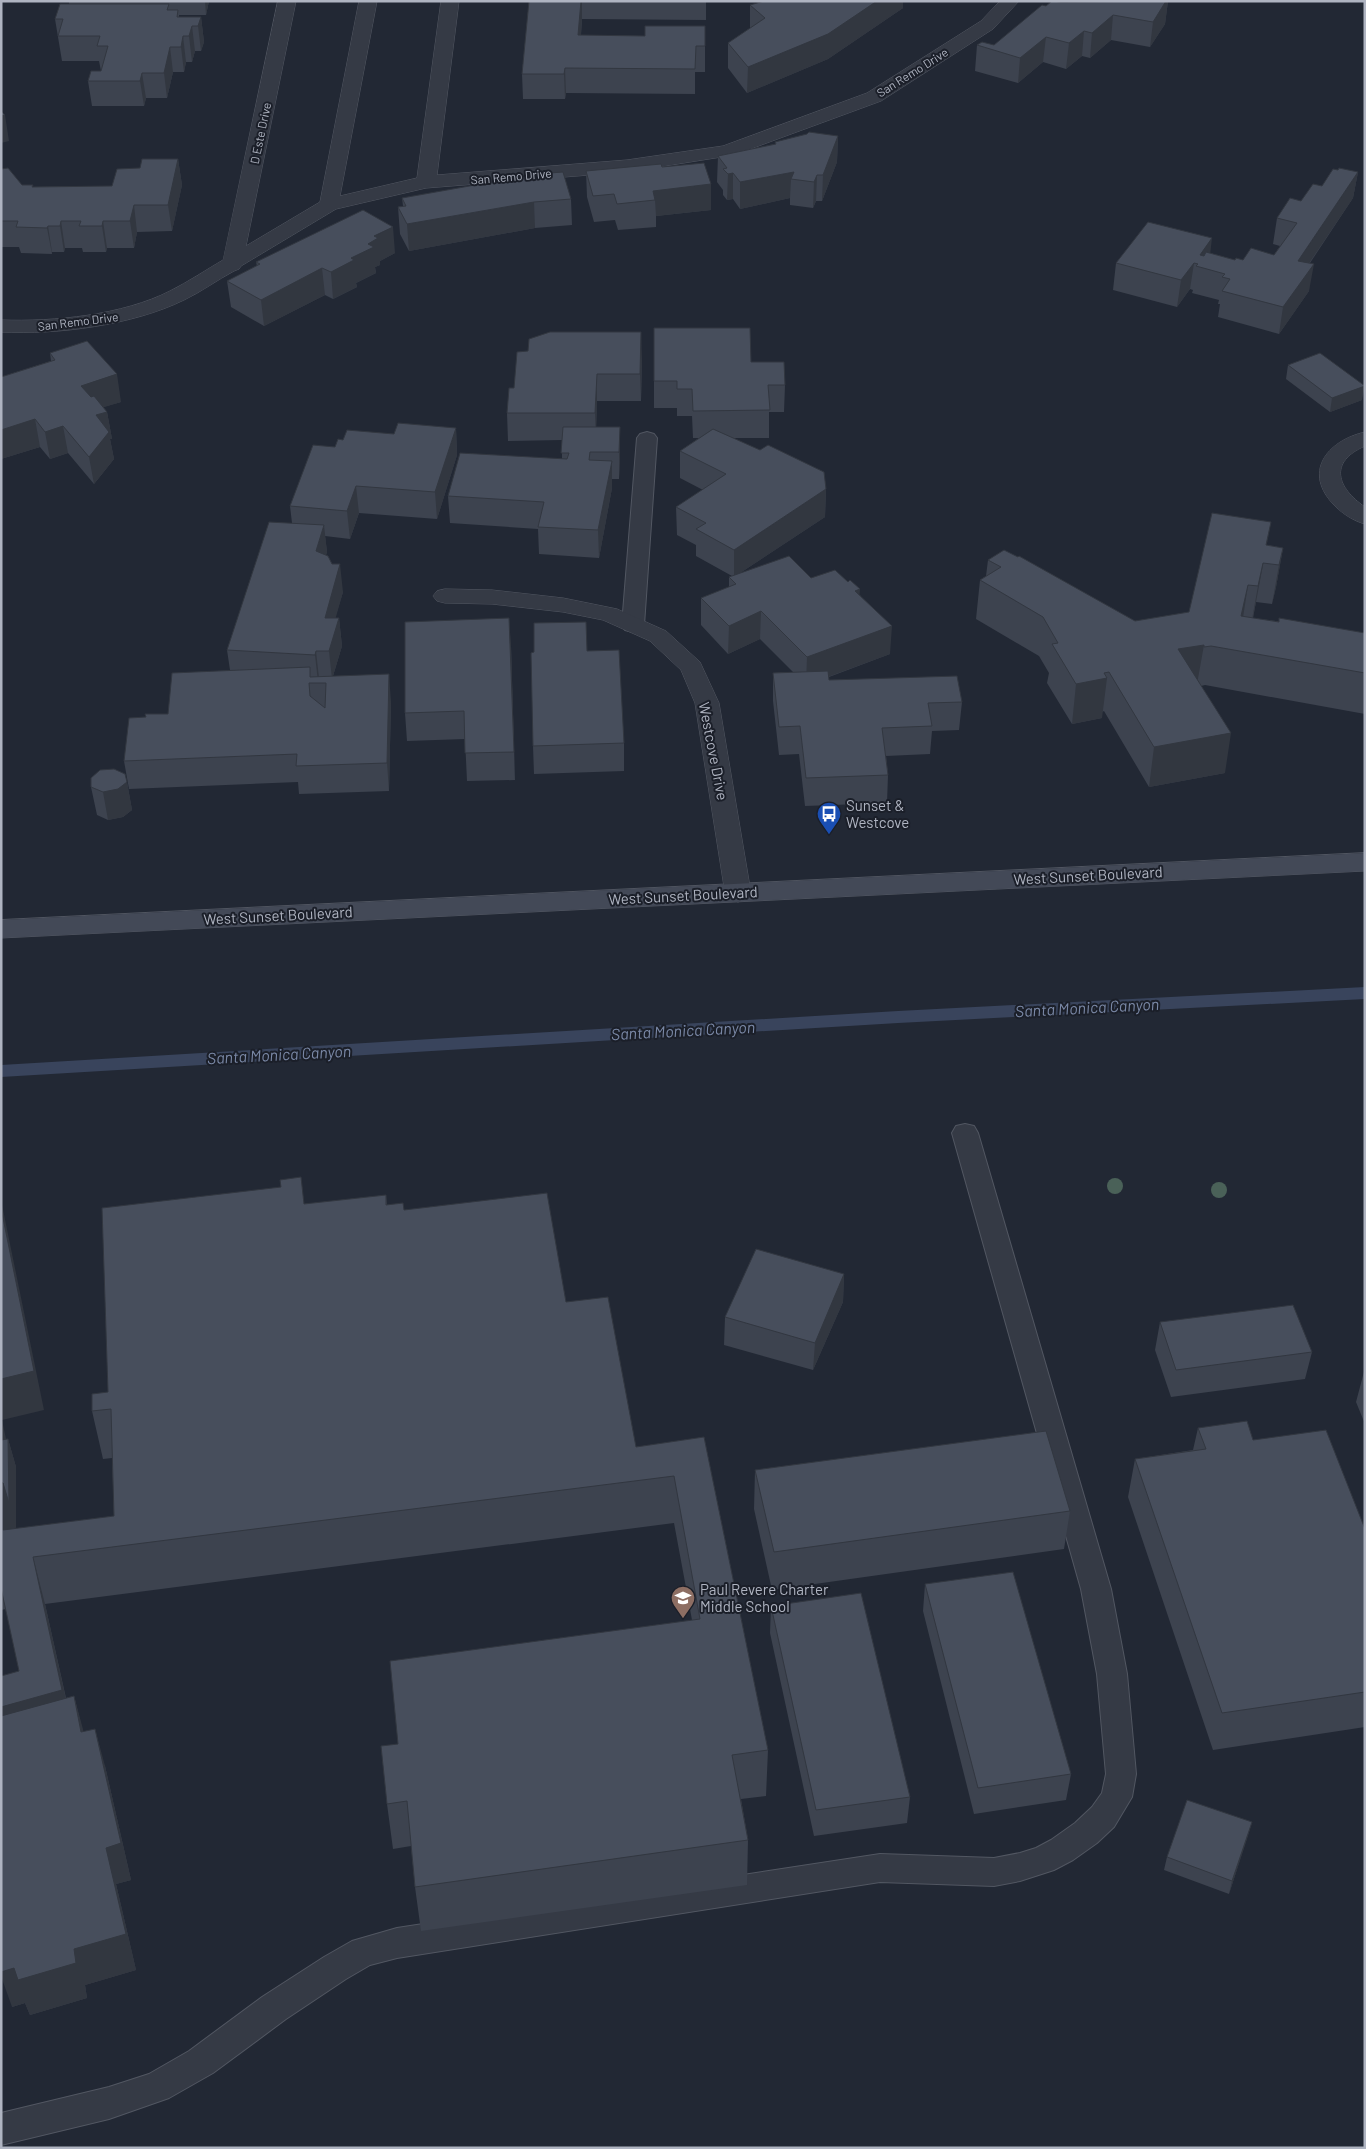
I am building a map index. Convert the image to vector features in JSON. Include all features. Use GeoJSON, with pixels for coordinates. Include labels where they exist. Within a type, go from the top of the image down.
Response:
{"type":"FeatureCollection","features":[{"type":"Feature","properties":{"kind":"main road","name":"West Sunset Boulevard"},"geometry":{"type":"LineString","coordinates":[[1,929],[1365,862]]}},
{"type":"Feature","properties":{"kind":"street","name":"D Este Drive"},"geometry":{"type":"LineString","coordinates":[[232,265],[287,1]]}},
{"type":"Feature","properties":{"kind":"street"},"geometry":{"type":"LineString","coordinates":[[329,205],[368,1]]}},
{"type":"Feature","properties":{"kind":"street"},"geometry":{"type":"LineString","coordinates":[[426,182],[450,1]]}},
{"type":"Feature","properties":{"kind":"street","name":"San Remo Drive"},"geometry":{"type":"LineString","coordinates":[[1,326],[24,327],[120,317],[177,296],[232,265],[329,205],[426,182],[627,166],[727,151],[874,97],[987,25],[1010,1]]}},
{"type":"Feature","properties":{"kind":"street"},"geometry":{"type":"LineString","coordinates":[[1365,438],[1353,442],[1337,454],[1329,469],[1331,486],[1344,502],[1365,516]]}},
{"type":"Feature","properties":{"kind":"street","name":"Westcove Drive"},"geometry":{"type":"LineString","coordinates":[[445,596],[492,597],[609,614],[658,636],[692,667],[707,703],[738,892]]}},
{"type":"Feature","properties":{"kind":"lane"},"geometry":{"type":"LineString","coordinates":[[633,625],[647,438]]}},
{"type":"Feature","properties":{"kind":"lane"},"geometry":{"type":"LineString","coordinates":[[1,2129],[109,2103],[157,2087],[202,2062],[274,2008],[362,1952],[397,1943],[880,1868],[994,1872],[1043,1860],[1062,1850],[1086,1833],[1103,1817],[1117,1797],[1122,1774],[1112,1674],[1096,1589],[965,1133]]}},
{"type":"Feature","properties":{"kind":"building"},"geometry":{"type":"Polygon","coordinates":[[[529,1],[581,1],[578,35],[645,36],[645,26],[705,26],[705,46],[696,46],[695,69],[565,68],[564,74],[522,74],[529,1]]]}},
{"type":"Feature","properties":{"kind":"building"},"geometry":{"type":"Polygon","coordinates":[[[764,1],[877,1],[828,34],[748,67],[728,43],[765,18],[750,5],[764,1]]]}},
{"type":"Feature","properties":{"kind":"building"},"geometry":{"type":"Polygon","coordinates":[[[1052,1],[1166,1],[1153,22],[1113,15],[1092,33],[1084,31],[1069,43],[1046,37],[1020,58],[977,45],[982,42],[994,45],[1042,5],[1046,6],[1052,1]]]}},
{"type":"Feature","properties":{"kind":"building"},"geometry":{"type":"Polygon","coordinates":[[[60,4],[169,4],[167,10],[178,10],[177,17],[201,17],[198,26],[192,26],[189,36],[183,36],[181,47],[170,47],[164,73],[142,73],[140,81],[88,81],[91,71],[101,71],[108,46],[97,46],[100,36],[58,36],[63,19],[55,19],[60,4]]]}},
{"type":"Feature","properties":{"kind":"building"},"geometry":{"type":"Polygon","coordinates":[[[809,132],[838,136],[823,175],[817,175],[814,182],[791,179],[794,172],[740,182],[733,173],[728,174],[723,169],[727,168],[718,156],[776,144],[775,142],[809,132]]]}},
{"type":"Feature","properties":{"kind":"building"},"geometry":{"type":"Polygon","coordinates":[[[142,159],[178,159],[168,205],[134,205],[130,221],[103,221],[102,226],[79,226],[81,221],[61,221],[60,226],[48,226],[47,228],[16,227],[18,221],[1,221],[1,169],[8,168],[22,185],[33,185],[32,187],[112,186],[117,169],[140,168],[142,159]]]}},
{"type":"Feature","properties":{"kind":"building"},"geometry":{"type":"Polygon","coordinates":[[[704,163],[711,184],[653,191],[655,200],[617,204],[614,194],[593,196],[586,171],[661,164],[662,167],[704,163]]]}},
{"type":"Feature","properties":{"kind":"building"},"geometry":{"type":"Polygon","coordinates":[[[1339,168],[1358,172],[1298,261],[1314,264],[1283,307],[1222,291],[1230,279],[1222,277],[1225,274],[1196,266],[1198,264],[1194,263],[1181,280],[1116,263],[1148,222],[1212,238],[1200,255],[1204,256],[1206,252],[1235,260],[1236,258],[1243,260],[1251,248],[1274,255],[1297,223],[1277,218],[1290,198],[1301,201],[1313,184],[1322,186],[1333,169],[1338,170],[1339,168]]]}},
{"type":"Feature","properties":{"kind":"building"},"geometry":{"type":"Polygon","coordinates":[[[563,172],[571,199],[534,202],[407,224],[398,207],[406,206],[402,198],[537,174],[563,172]]]}},
{"type":"Feature","properties":{"kind":"building"},"geometry":{"type":"Polygon","coordinates":[[[363,210],[393,227],[374,236],[378,238],[368,244],[374,247],[351,258],[354,260],[331,272],[322,268],[261,300],[227,281],[260,264],[256,262],[363,210]]]}},
{"type":"Feature","properties":{"kind":"building"},"geometry":{"type":"Polygon","coordinates":[[[654,328],[750,328],[751,362],[784,362],[785,385],[768,385],[770,410],[693,411],[692,389],[677,389],[677,381],[654,381],[654,328]]]}},
{"type":"Feature","properties":{"kind":"building"},"geometry":{"type":"Polygon","coordinates":[[[550,332],[641,332],[640,374],[597,374],[595,413],[507,413],[509,388],[514,388],[517,352],[528,351],[529,339],[550,332]]]}},
{"type":"Feature","properties":{"kind":"building"},"geometry":{"type":"Polygon","coordinates":[[[87,341],[117,374],[81,386],[91,397],[94,396],[107,412],[96,415],[109,432],[89,457],[63,426],[45,432],[35,419],[1,430],[1,377],[55,360],[50,353],[87,341]]]}},
{"type":"Feature","properties":{"kind":"building"},"geometry":{"type":"Polygon","coordinates":[[[1320,353],[1365,386],[1332,398],[1288,365],[1320,353]]]}},
{"type":"Feature","properties":{"kind":"building"},"geometry":{"type":"Polygon","coordinates":[[[398,423],[456,428],[435,492],[356,486],[347,511],[290,506],[313,445],[335,447],[338,439],[343,440],[347,430],[394,434],[398,423]]]}},
{"type":"Feature","properties":{"kind":"building"},"geometry":{"type":"Polygon","coordinates":[[[563,427],[620,427],[619,452],[590,452],[589,460],[612,461],[598,530],[538,527],[544,502],[448,496],[460,453],[567,459],[569,453],[561,453],[563,427]]]}},
{"type":"Feature","properties":{"kind":"building"},"geometry":{"type":"Polygon","coordinates":[[[713,429],[760,450],[768,445],[824,472],[826,489],[734,550],[696,529],[706,523],[676,507],[726,474],[680,451],[713,429]]]}},
{"type":"Feature","properties":{"kind":"building"},"geometry":{"type":"Polygon","coordinates":[[[1212,513],[1271,522],[1266,545],[1283,548],[1279,565],[1263,563],[1258,586],[1248,585],[1241,616],[1279,622],[1279,618],[1365,633],[1365,673],[1211,646],[1204,647],[1204,645],[1178,649],[1231,733],[1154,747],[1109,672],[1104,673],[1107,678],[1076,684],[1052,644],[1058,643],[1043,617],[980,580],[1001,567],[988,560],[1004,550],[1019,556],[1135,621],[1189,612],[1212,513]]]}},
{"type":"Feature","properties":{"kind":"building"},"geometry":{"type":"Polygon","coordinates":[[[269,522],[324,525],[316,551],[328,556],[332,564],[340,564],[325,618],[339,618],[329,651],[316,651],[315,655],[227,650],[269,522]]]}},
{"type":"Feature","properties":{"kind":"building"},"geometry":{"type":"Polygon","coordinates":[[[789,556],[811,578],[835,570],[848,582],[850,580],[860,589],[855,591],[892,626],[807,657],[761,611],[729,626],[701,598],[736,584],[729,577],[789,556]]]}},
{"type":"Feature","properties":{"kind":"building"},"geometry":{"type":"Polygon","coordinates":[[[509,618],[514,752],[465,753],[464,711],[405,713],[405,622],[509,618]]]}},
{"type":"Feature","properties":{"kind":"building"},"geometry":{"type":"Polygon","coordinates":[[[586,622],[587,651],[619,650],[624,743],[533,746],[531,653],[534,652],[534,623],[586,622]]]}},
{"type":"Feature","properties":{"kind":"building"},"geometry":{"type":"Polygon","coordinates":[[[310,667],[310,677],[389,674],[387,763],[296,766],[297,754],[124,761],[129,718],[146,717],[145,714],[168,714],[172,673],[310,667]],[[309,683],[310,696],[325,708],[326,683],[309,683]]]}},
{"type":"Feature","properties":{"kind":"building"},"geometry":{"type":"Polygon","coordinates":[[[828,671],[829,680],[957,676],[962,702],[928,703],[932,726],[882,728],[888,775],[806,778],[800,726],[779,727],[773,673],[828,671]]]}},
{"type":"Feature","properties":{"kind":"building"},"geometry":{"type":"Polygon","coordinates":[[[114,769],[125,774],[127,782],[118,789],[103,792],[91,787],[91,778],[100,770],[114,769]]]}},
{"type":"Feature","properties":{"kind":"building"},"geometry":{"type":"Polygon","coordinates":[[[301,1177],[304,1204],[386,1195],[386,1205],[403,1203],[404,1210],[547,1193],[566,1302],[608,1297],[636,1447],[704,1437],[768,1750],[732,1755],[748,1840],[415,1887],[407,1801],[387,1804],[381,1746],[398,1744],[390,1661],[700,1619],[674,1476],[33,1557],[62,1690],[1,1707],[1,1676],[19,1671],[1,1588],[1,1483],[3,1483],[3,1530],[114,1516],[111,1409],[92,1411],[92,1394],[108,1392],[102,1208],[281,1187],[280,1180],[301,1177]]]}},
{"type":"Feature","properties":{"kind":"building"},"geometry":{"type":"Polygon","coordinates":[[[1,1208],[34,1371],[1,1379],[1,1208]]]}},
{"type":"Feature","properties":{"kind":"building"},"geometry":{"type":"Polygon","coordinates":[[[756,1249],[844,1274],[815,1343],[725,1317],[756,1249]]]}},
{"type":"Feature","properties":{"kind":"building"},"geometry":{"type":"Polygon","coordinates":[[[1293,1305],[1312,1352],[1176,1370],[1160,1322],[1293,1305]]]}},
{"type":"Feature","properties":{"kind":"building"},"geometry":{"type":"Polygon","coordinates":[[[1247,1421],[1253,1440],[1326,1430],[1365,1529],[1365,1692],[1222,1713],[1135,1459],[1206,1449],[1198,1428],[1247,1421]]]}},
{"type":"Feature","properties":{"kind":"building"},"geometry":{"type":"Polygon","coordinates":[[[1046,1431],[1070,1511],[774,1552],[755,1470],[1046,1431]]]}},
{"type":"Feature","properties":{"kind":"building"},"geometry":{"type":"Polygon","coordinates":[[[8,1439],[9,1503],[3,1483],[1,1483],[1,1440],[8,1439]]]}},
{"type":"Feature","properties":{"kind":"building"},"geometry":{"type":"Polygon","coordinates":[[[1013,1572],[1071,1774],[978,1788],[925,1584],[1013,1572]]]}},
{"type":"Feature","properties":{"kind":"building"},"geometry":{"type":"Polygon","coordinates":[[[861,1593],[910,1797],[816,1810],[771,1606],[861,1593]]]}},
{"type":"Feature","properties":{"kind":"building"},"geometry":{"type":"Polygon","coordinates":[[[74,1696],[81,1732],[95,1729],[121,1843],[106,1848],[126,1934],[74,1949],[76,1963],[18,1980],[14,1968],[1,1972],[1,1716],[74,1696]]]}},
{"type":"Feature","properties":{"kind":"building"},"geometry":{"type":"Polygon","coordinates":[[[1187,1800],[1252,1822],[1232,1881],[1167,1857],[1187,1800]]]}},
{"type":"Feature","properties":{"kind":"waterway","name":"Santa Monica Canyon"},"geometry":{"type":"LineString","coordinates":[[1,1071],[898,1017],[1365,993]]}},
{"type":"Feature","properties":{"kind":"place","name":"Sunset & Westcove"},"geometry":{"type":"Point","coordinates":[829,835]}},
{"type":"Feature","properties":{"kind":"place","name":"Paul Revere Charter Middle School"},"geometry":{"type":"Point","coordinates":[683,1619]}}]}
